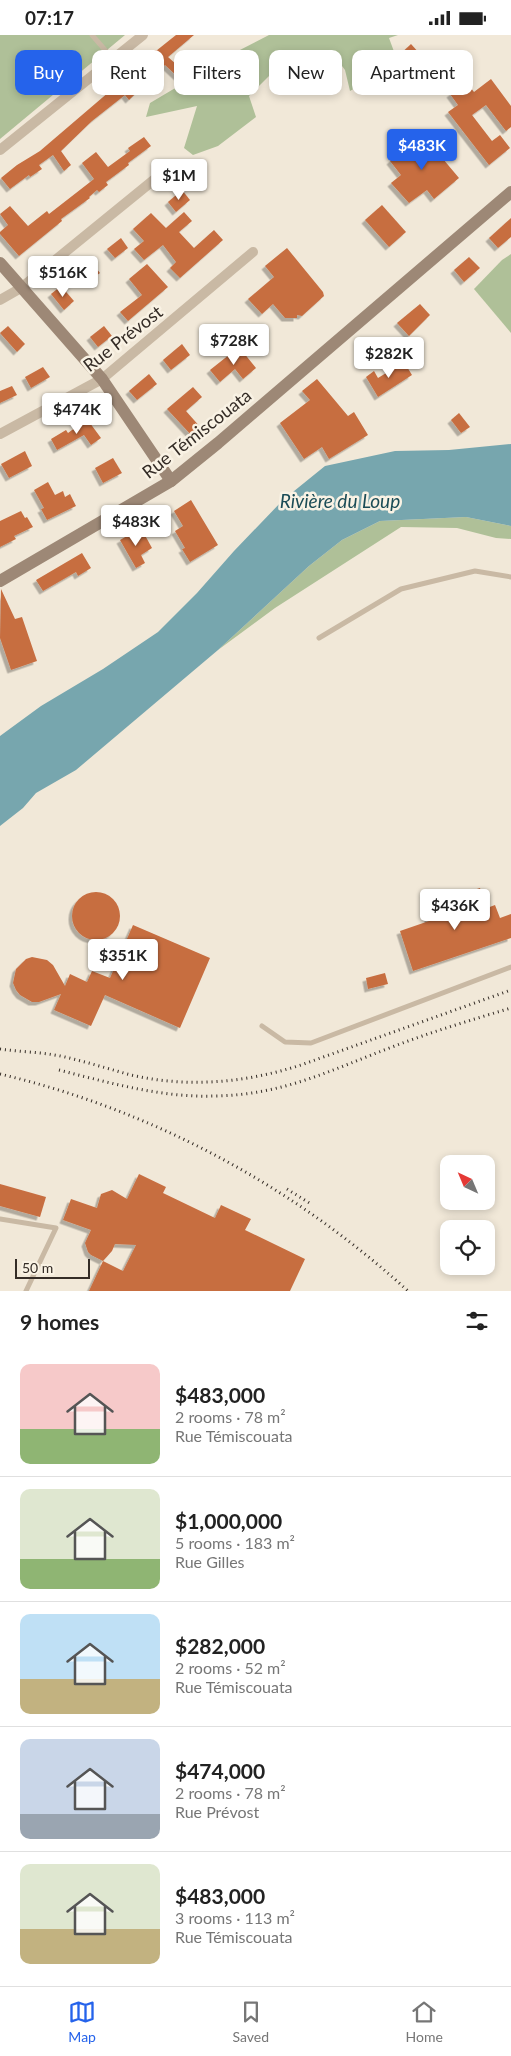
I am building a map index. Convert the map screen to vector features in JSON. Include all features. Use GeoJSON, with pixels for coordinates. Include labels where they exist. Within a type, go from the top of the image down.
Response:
{"type":"FeatureCollection","features":[{"type":"Feature","properties":{"kind":"main road","name":"Rue Témiscouata"},"geometry":{"type":"LineString","coordinates":[[0,581],[171,481],[511,192]]}},
{"type":"Feature","properties":{"kind":"main road"},"geometry":{"type":"LineString","coordinates":[[0,263],[102,379],[171,481]]}},
{"type":"Feature","properties":{"kind":"street"},"geometry":{"type":"LineString","coordinates":[[124,50],[143,35]]}},
{"type":"Feature","properties":{"kind":"street"},"geometry":{"type":"LineString","coordinates":[[0,150],[92,76]]}},
{"type":"Feature","properties":{"kind":"street"},"geometry":{"type":"LineString","coordinates":[[0,300],[21,288],[166,170]]}},
{"type":"Feature","properties":{"kind":"street","name":"Rue Prévost"},"geometry":{"type":"LineString","coordinates":[[0,434],[102,379],[254,252]]}},
{"type":"Feature","properties":{"kind":"lane"},"geometry":{"type":"LineString","coordinates":[[92,35],[105,50]]}},
{"type":"Feature","properties":{"kind":"lane"},"geometry":{"type":"LineString","coordinates":[[319,638],[401,589],[475,571],[511,577]]}},
{"type":"Feature","properties":{"kind":"lane"},"geometry":{"type":"LineString","coordinates":[[262,1026],[285,1042],[311,1043],[511,967]]}},
{"type":"Feature","properties":{"kind":"lane"},"geometry":{"type":"LineString","coordinates":[[0,1219],[56,1228],[26,1291]]}},
{"type":"Feature","properties":{"kind":"green space"},"geometry":{"type":"Polygon","coordinates":[[[0,35],[125,35],[107,50],[92,50],[92,62],[82,71],[82,50],[15,50],[15,95],[53,95],[0,139],[0,35]]]}},
{"type":"Feature","properties":{"kind":"green space"},"geometry":{"type":"Polygon","coordinates":[[[269,35],[398,35],[389,38],[393,50],[352,50],[352,90],[350,91],[345,70],[342,66],[342,50],[269,50],[269,76],[259,86],[259,50],[240,50],[269,35]]]}},
{"type":"Feature","properties":{"kind":"green space"},"geometry":{"type":"Polygon","coordinates":[[[174,89],[174,95],[250,95],[256,117],[218,146],[193,155],[184,148],[197,106],[146,117],[150,103],[174,89]]]}},
{"type":"Feature","properties":{"kind":"green space"},"geometry":{"type":"Polygon","coordinates":[[[511,254],[511,333],[474,289],[502,260],[511,254]]]}},
{"type":"Feature","properties":{"kind":"green space"},"geometry":{"type":"Polygon","coordinates":[[[466,517],[511,526],[511,539],[496,538],[457,528],[401,527],[275,608],[218,650],[309,566],[342,540],[380,521],[466,517]]]}},
{"type":"Feature","properties":{"kind":"water","name":"Rivière du Loup"},"geometry":{"type":"Polygon","coordinates":[[[511,444],[511,526],[466,517],[380,521],[342,540],[309,566],[218,650],[76,770],[36,793],[23,808],[0,826],[0,736],[41,706],[103,669],[158,632],[197,593],[283,500],[325,466],[395,451],[449,450],[511,444]]]}},
{"type":"Feature","properties":{"kind":"building"},"geometry":{"type":"Polygon","coordinates":[[[176,35],[194,35],[168,57],[174,62],[174,73],[164,66],[164,50],[157,50],[176,35]]]}},
{"type":"Feature","properties":{"kind":"building"},"geometry":{"type":"Polygon","coordinates":[[[411,44],[416,50],[405,50],[411,44]]]}},
{"type":"Feature","properties":{"kind":"building"},"geometry":{"type":"Polygon","coordinates":[[[491,79],[511,106],[511,127],[506,131],[486,105],[472,115],[492,141],[500,135],[510,148],[489,165],[448,112],[458,105],[451,95],[473,95],[473,91],[474,92],[491,79]]]}},
{"type":"Feature","properties":{"kind":"building"},"geometry":{"type":"Polygon","coordinates":[[[105,95],[125,95],[92,121],[61,151],[71,165],[64,171],[53,155],[39,165],[42,169],[30,177],[29,175],[10,189],[1,178],[17,165],[40,151],[105,95]]]}},
{"type":"Feature","properties":{"kind":"building"},"geometry":{"type":"Polygon","coordinates":[[[125,95],[134,95],[129,100],[125,95]]]}},
{"type":"Feature","properties":{"kind":"building"},"geometry":{"type":"Polygon","coordinates":[[[422,134],[459,178],[434,199],[427,190],[409,203],[391,183],[401,175],[390,161],[422,134]]]}},
{"type":"Feature","properties":{"kind":"building"},"geometry":{"type":"Polygon","coordinates":[[[144,137],[151,146],[106,182],[108,185],[99,192],[97,190],[90,198],[61,219],[62,221],[19,256],[0,234],[8,225],[0,214],[10,206],[28,226],[47,211],[49,214],[94,179],[82,163],[96,152],[108,167],[130,151],[128,148],[144,137]]]}},
{"type":"Feature","properties":{"kind":"building"},"geometry":{"type":"Polygon","coordinates":[[[182,190],[190,200],[176,212],[168,202],[182,190]]]}},
{"type":"Feature","properties":{"kind":"building"},"geometry":{"type":"Polygon","coordinates":[[[382,205],[406,232],[389,247],[365,220],[382,205]]]}},
{"type":"Feature","properties":{"kind":"building"},"geometry":{"type":"Polygon","coordinates":[[[184,212],[192,221],[179,232],[194,248],[214,230],[223,240],[180,278],[170,268],[176,262],[163,245],[144,260],[134,249],[144,241],[133,229],[151,213],[166,228],[184,212]]]}},
{"type":"Feature","properties":{"kind":"building"},"geometry":{"type":"Polygon","coordinates":[[[511,218],[511,237],[498,248],[489,238],[511,218]]]}},
{"type":"Feature","properties":{"kind":"building"},"geometry":{"type":"Polygon","coordinates":[[[121,238],[128,248],[115,258],[107,249],[121,238]]]}},
{"type":"Feature","properties":{"kind":"building"},"geometry":{"type":"Polygon","coordinates":[[[287,248],[323,292],[324,296],[302,316],[297,315],[297,318],[285,318],[273,304],[262,314],[248,299],[274,277],[265,266],[287,248]]]}},
{"type":"Feature","properties":{"kind":"building"},"geometry":{"type":"Polygon","coordinates":[[[469,257],[480,268],[464,282],[454,270],[469,257]]]}},
{"type":"Feature","properties":{"kind":"building"},"geometry":{"type":"Polygon","coordinates":[[[92,263],[100,273],[86,283],[77,271],[82,271],[92,263]]]}},
{"type":"Feature","properties":{"kind":"building"},"geometry":{"type":"Polygon","coordinates":[[[147,264],[168,287],[128,321],[120,312],[142,295],[129,279],[147,264]]]}},
{"type":"Feature","properties":{"kind":"building"},"geometry":{"type":"Polygon","coordinates":[[[61,286],[74,301],[64,310],[51,294],[61,286]]]}},
{"type":"Feature","properties":{"kind":"building"},"geometry":{"type":"Polygon","coordinates":[[[420,304],[430,315],[409,336],[397,323],[420,304]]]}},
{"type":"Feature","properties":{"kind":"building"},"geometry":{"type":"Polygon","coordinates":[[[8,326],[25,344],[17,352],[0,333],[8,326]]]}},
{"type":"Feature","properties":{"kind":"building"},"geometry":{"type":"Polygon","coordinates":[[[104,326],[112,336],[98,347],[90,337],[104,326]]]}},
{"type":"Feature","properties":{"kind":"building"},"geometry":{"type":"Polygon","coordinates":[[[182,344],[190,355],[171,370],[163,360],[182,344]]]}},
{"type":"Feature","properties":{"kind":"building"},"geometry":{"type":"Polygon","coordinates":[[[239,347],[256,368],[243,379],[235,369],[220,382],[210,370],[239,347]]]}},
{"type":"Feature","properties":{"kind":"building"},"geometry":{"type":"Polygon","coordinates":[[[404,362],[412,375],[378,397],[366,377],[374,371],[378,378],[404,362]]]}},
{"type":"Feature","properties":{"kind":"building"},"geometry":{"type":"Polygon","coordinates":[[[43,367],[50,377],[31,388],[25,377],[43,367]]]}},
{"type":"Feature","properties":{"kind":"building"},"geometry":{"type":"Polygon","coordinates":[[[149,374],[157,384],[137,400],[129,391],[149,374]]]}},
{"type":"Feature","properties":{"kind":"building"},"geometry":{"type":"Polygon","coordinates":[[[317,379],[348,416],[354,412],[368,435],[329,459],[322,447],[304,459],[280,423],[310,400],[302,391],[317,379]]]}},
{"type":"Feature","properties":{"kind":"building"},"geometry":{"type":"Polygon","coordinates":[[[12,386],[17,395],[0,403],[0,391],[12,386]]]}},
{"type":"Feature","properties":{"kind":"building"},"geometry":{"type":"Polygon","coordinates":[[[193,387],[202,397],[186,411],[202,429],[193,437],[167,409],[193,387]]]}},
{"type":"Feature","properties":{"kind":"building"},"geometry":{"type":"Polygon","coordinates":[[[459,413],[470,427],[461,433],[451,420],[459,413]]]}},
{"type":"Feature","properties":{"kind":"building"},"geometry":{"type":"Polygon","coordinates":[[[87,419],[101,438],[91,445],[84,435],[57,450],[51,439],[66,430],[68,433],[87,419]]]}},
{"type":"Feature","properties":{"kind":"building"},"geometry":{"type":"Polygon","coordinates":[[[25,451],[32,466],[9,478],[1,464],[25,451]]]}},
{"type":"Feature","properties":{"kind":"building"},"geometry":{"type":"Polygon","coordinates":[[[113,458],[122,473],[103,483],[95,468],[113,458]]]}},
{"type":"Feature","properties":{"kind":"building"},"geometry":{"type":"Polygon","coordinates":[[[48,482],[55,495],[63,491],[65,497],[70,494],[76,506],[47,520],[41,509],[44,508],[34,490],[48,482]]]}},
{"type":"Feature","properties":{"kind":"building"},"geometry":{"type":"Polygon","coordinates":[[[191,500],[218,545],[190,562],[182,549],[185,548],[175,531],[183,526],[174,511],[191,500]]]}},
{"type":"Feature","properties":{"kind":"building"},"geometry":{"type":"Polygon","coordinates":[[[21,511],[33,527],[14,536],[16,539],[0,547],[0,521],[21,511]]]}},
{"type":"Feature","properties":{"kind":"building"},"geometry":{"type":"Polygon","coordinates":[[[141,528],[152,548],[141,555],[145,563],[136,568],[120,540],[141,528]]]}},
{"type":"Feature","properties":{"kind":"building"},"geometry":{"type":"Polygon","coordinates":[[[82,553],[91,568],[78,576],[76,572],[43,591],[36,580],[82,553]]]}},
{"type":"Feature","properties":{"kind":"building"},"geometry":{"type":"Polygon","coordinates":[[[1,589],[15,619],[22,617],[37,661],[11,670],[0,638],[1,589]]]}},
{"type":"Feature","properties":{"kind":"building"},"geometry":{"type":"Polygon","coordinates":[[[480,888],[487,908],[495,905],[500,918],[511,914],[511,938],[413,971],[400,931],[429,921],[424,907],[446,899],[450,905],[464,900],[464,893],[480,888]]]}},
{"type":"Feature","properties":{"kind":"building"},"geometry":{"type":"Polygon","coordinates":[[[91,892],[101,892],[113,899],[120,911],[120,921],[113,933],[101,940],[91,940],[83,936],[76,929],[72,921],[72,911],[76,903],[83,896],[91,892]]]}},
{"type":"Feature","properties":{"kind":"building"},"geometry":{"type":"Polygon","coordinates":[[[133,925],[210,958],[180,1028],[105,995],[91,1026],[54,1010],[61,994],[39,1002],[32,1002],[20,995],[16,990],[13,983],[16,969],[26,959],[32,957],[47,960],[53,965],[65,986],[70,974],[87,982],[92,971],[110,978],[133,925]]]}},
{"type":"Feature","properties":{"kind":"building"},"geometry":{"type":"Polygon","coordinates":[[[385,973],[388,984],[368,989],[366,978],[385,973]]]}},
{"type":"Feature","properties":{"kind":"building"},"geometry":{"type":"Polygon","coordinates":[[[139,1174],[166,1187],[163,1193],[215,1218],[221,1205],[251,1219],[245,1230],[305,1259],[290,1291],[89,1291],[103,1261],[88,1252],[85,1243],[91,1230],[63,1220],[71,1199],[97,1208],[101,1194],[112,1190],[127,1199],[139,1174]],[[115,1244],[112,1251],[103,1261],[123,1271],[136,1245],[115,1244]]]}},
{"type":"Feature","properties":{"kind":"building"},"geometry":{"type":"Polygon","coordinates":[[[0,1184],[46,1197],[40,1217],[0,1206],[0,1184]]]}},
{"type":"Feature","properties":{"kind":"railway"},"geometry":{"type":"LineString","coordinates":[[0,1049],[57,1055],[152,1079],[195,1082],[238,1080],[301,1065],[511,990]]}},
{"type":"Feature","properties":{"kind":"railway"},"geometry":{"type":"LineString","coordinates":[[59,1070],[117,1084],[176,1095],[240,1095],[306,1080],[421,1036],[511,1008]]}},
{"type":"Feature","properties":{"kind":"railway"},"geometry":{"type":"LineString","coordinates":[[0,1074],[56,1089],[112,1108],[166,1131],[218,1157],[268,1186],[317,1218],[364,1253],[408,1291]]}},
{"type":"Feature","properties":{"kind":"railway"},"geometry":{"type":"LineString","coordinates":[[287,1189],[311,1204]]}}]}
